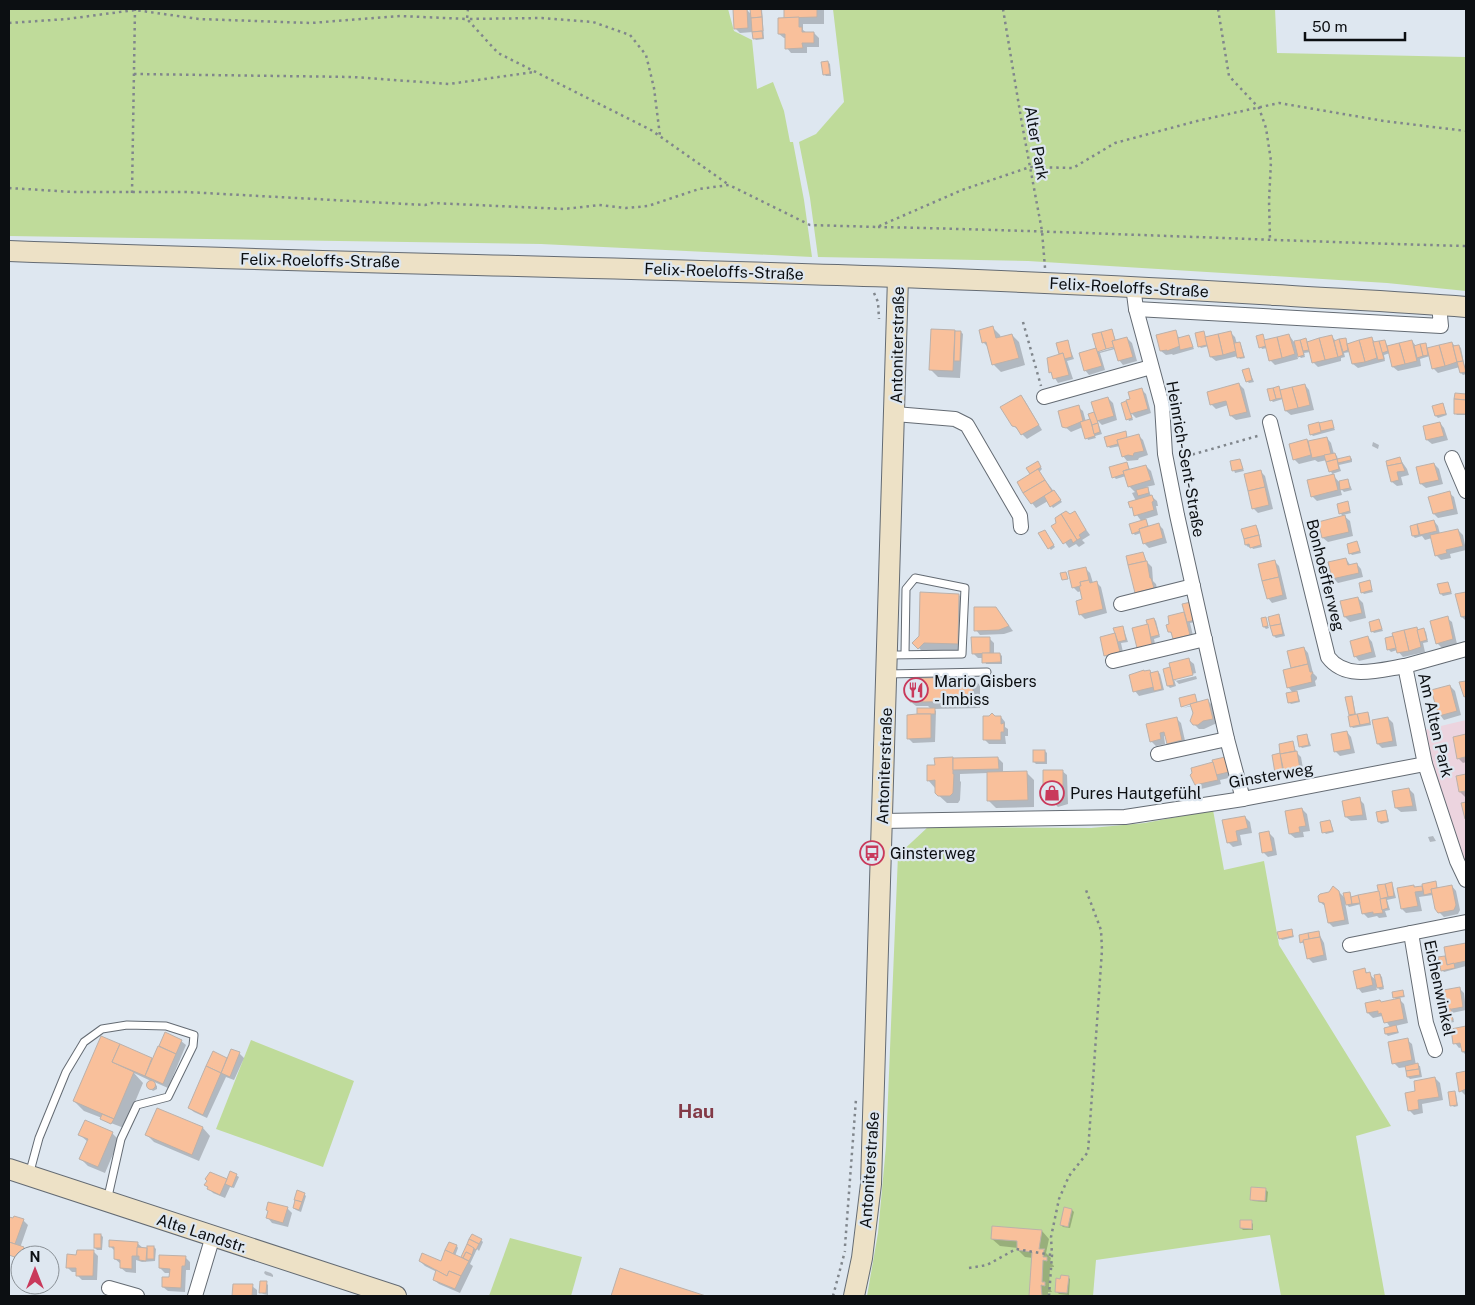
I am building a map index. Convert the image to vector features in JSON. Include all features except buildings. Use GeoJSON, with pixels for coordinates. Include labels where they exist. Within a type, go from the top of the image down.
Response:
{"type":"FeatureCollection","features":[{"type":"Feature","properties":{"kind":"street","name":"Felix-Roeloffs-Straße"},"geometry":{"type":"LineString","coordinates":[[9,251],[1046,282],[1466,307]]}},
{"type":"Feature","properties":{"kind":"street","name":"Antoniterstraße"},"geometry":{"type":"LineString","coordinates":[[854,1296],[862,1258],[871,1184],[882,821],[893,661],[898,277]]}},
{"type":"Feature","properties":{"kind":"street","name":"Heinrich-Sent-Straße"},"geometry":{"type":"LineString","coordinates":[[1133,286],[1136,309],[1162,405],[1165,454],[1193,586],[1227,739],[1243,799]]}},
{"type":"Feature","properties":{"kind":"street","name":"Felix-Roeloffs-Straße"},"geometry":{"type":"LineString","coordinates":[[1136,309],[1441,326],[1440,305]]}},
{"type":"Feature","properties":{"kind":"street","name":"Heinrich-Sent-Straße"},"geometry":{"type":"LineString","coordinates":[[1044,397],[1151,367]]}},
{"type":"Feature","properties":{"kind":"street","name":"Antoniterstraße"},"geometry":{"type":"LineString","coordinates":[[895,414],[955,419],[967,424],[1020,516],[1022,527]]}},
{"type":"Feature","properties":{"kind":"street","name":"Bonhoefferweg"},"geometry":{"type":"LineString","coordinates":[[1271,427],[1328,657],[1335,666],[1349,672],[1405,666]]}},
{"type":"Feature","properties":{"kind":"street"},"geometry":{"type":"LineString","coordinates":[[1452,458],[1466,491]]}},
{"type":"Feature","properties":{"kind":"street"},"geometry":{"type":"LineString","coordinates":[[1121,604],[1193,586]]}},
{"type":"Feature","properties":{"kind":"street"},"geometry":{"type":"LineString","coordinates":[[1113,661],[1205,639]]}},
{"type":"Feature","properties":{"kind":"street","name":"Am Alten Park"},"geometry":{"type":"LineString","coordinates":[[1466,649],[1405,666],[1425,764],[1462,860],[1466,880]]}},
{"type":"Feature","properties":{"kind":"street"},"geometry":{"type":"LineString","coordinates":[[1158,754],[1227,739]]}},
{"type":"Feature","properties":{"kind":"street","name":"Ginsterweg"},"geometry":{"type":"LineString","coordinates":[[882,821],[1125,817],[1243,799],[1425,764]]}},
{"type":"Feature","properties":{"kind":"street","name":"Eichenwinkel"},"geometry":{"type":"LineString","coordinates":[[1350,945],[1466,922]]}},
{"type":"Feature","properties":{"kind":"street","name":"Eichenwinkel"},"geometry":{"type":"LineString","coordinates":[[1411,933],[1426,1023],[1435,1050]]}},
{"type":"Feature","properties":{"kind":"street","name":"Alte Landstr."},"geometry":{"type":"LineString","coordinates":[[9,1169],[396,1296]]}},
{"type":"Feature","properties":{"kind":"street"},"geometry":{"type":"LineString","coordinates":[[195,1296],[213,1236]]}},
{"type":"Feature","properties":{"kind":"street"},"geometry":{"type":"LineString","coordinates":[[109,1288],[137,1296]]}},
{"type":"Feature","properties":{"kind":"lane"},"geometry":{"type":"LineString","coordinates":[[915,578],[965,588],[962,654],[893,661],[906,589],[915,578]]}},
{"type":"Feature","properties":{"kind":"lane"},"geometry":{"type":"LineString","coordinates":[[893,661],[987,672]]}},
{"type":"Feature","properties":{"kind":"lane"},"geometry":{"type":"LineString","coordinates":[[28,1175],[39,1138],[66,1072],[84,1042],[102,1029],[128,1025],[166,1026],[194,1034],[193,1046],[168,1097],[137,1105],[121,1139],[107,1201]]}},
{"type":"Feature","properties":{"kind":"path"},"geometry":{"type":"LineString","coordinates":[[132,193],[135,9]]}},
{"type":"Feature","properties":{"kind":"path"},"geometry":{"type":"LineString","coordinates":[[9,23],[67,19],[135,9],[200,19],[311,23],[400,16],[467,19],[542,18],[593,22],[630,35],[646,55],[654,88],[660,136]]}},
{"type":"Feature","properties":{"kind":"path"},"geometry":{"type":"LineString","coordinates":[[468,9],[467,19],[498,53],[651,130],[729,185],[810,225],[1466,246]]}},
{"type":"Feature","properties":{"kind":"path","name":"Alter Park"},"geometry":{"type":"LineString","coordinates":[[1004,9],[1042,231],[1046,282]]}},
{"type":"Feature","properties":{"kind":"path"},"geometry":{"type":"LineString","coordinates":[[1218,9],[1229,76],[1259,108],[1266,128],[1271,161],[1270,240]]}},
{"type":"Feature","properties":{"kind":"path"},"geometry":{"type":"LineString","coordinates":[[134,74],[353,77],[449,84],[536,72]]}},
{"type":"Feature","properties":{"kind":"path"},"geometry":{"type":"LineString","coordinates":[[877,227],[962,190],[1030,166],[1073,168],[1115,143],[1197,121],[1279,104],[1384,121],[1466,131]]}},
{"type":"Feature","properties":{"kind":"path"},"geometry":{"type":"LineString","coordinates":[[9,188],[73,192],[186,192],[425,205],[432,203],[564,209],[599,205],[626,208],[648,206],[699,189],[729,185]]}},
{"type":"Feature","properties":{"kind":"path"},"geometry":{"type":"LineString","coordinates":[[1023,322],[1044,397]]}},
{"type":"Feature","properties":{"kind":"path"},"geometry":{"type":"LineString","coordinates":[[1165,454],[1179,458],[1271,427]]}},
{"type":"Feature","properties":{"kind":"path"},"geometry":{"type":"LineString","coordinates":[[1049,1296],[1052,1255],[1051,1237],[1058,1199],[1069,1176],[1088,1152],[1102,950],[1101,930],[1086,890]]}},
{"type":"Feature","properties":{"kind":"path"},"geometry":{"type":"LineString","coordinates":[[969,1268],[988,1265],[1016,1249],[1052,1255]]}},
{"type":"Feature","properties":{"kind":"shaded area"},"geometry":{"type":"Polygon","coordinates":[[[1466,720],[1466,867],[1432,764],[1424,730],[1466,720]]]}},
{"type":"Feature","properties":{"kind":"green space"},"geometry":{"type":"Polygon","coordinates":[[[9,9],[728,9],[734,31],[752,40],[757,89],[773,82],[784,111],[790,142],[793,142],[812,257],[541,244],[9,236],[9,9]]]}},
{"type":"Feature","properties":{"kind":"green space"},"geometry":{"type":"Polygon","coordinates":[[[833,9],[1275,9],[1277,53],[1466,57],[1466,291],[1387,283],[1028,261],[818,257],[810,198],[799,142],[816,134],[844,102],[833,9]]]}},
{"type":"Feature","properties":{"kind":"green space"},"geometry":{"type":"Polygon","coordinates":[[[1213,810],[1224,870],[1264,861],[1279,945],[1391,1126],[1356,1136],[1385,1296],[1281,1296],[1270,1235],[1096,1260],[1093,1296],[867,1296],[878,1233],[886,1146],[898,855],[928,827],[1091,828],[1145,823],[1213,810]]]}},
{"type":"Feature","properties":{"kind":"green space"},"geometry":{"type":"Polygon","coordinates":[[[251,1040],[354,1081],[323,1167],[216,1129],[251,1040]]]}},
{"type":"Feature","properties":{"kind":"green space"},"geometry":{"type":"Polygon","coordinates":[[[510,1238],[582,1257],[571,1296],[489,1296],[510,1238]]]}},
{"type":"Feature","properties":{"kind":"place","name":"Mario Gisbers - Imbiss"},"geometry":{"type":"Point","coordinates":[916,690]}},
{"type":"Feature","properties":{"kind":"place","name":"Pures Hautgefühl"},"geometry":{"type":"Point","coordinates":[1052,793]}},
{"type":"Feature","properties":{"kind":"place","name":"Ginsterweg"},"geometry":{"type":"Point","coordinates":[872,853]}},
{"type":"Feature","properties":{"kind":"district","name":"Hau"},"geometry":{"type":"Point","coordinates":[696,1111]}}]}
